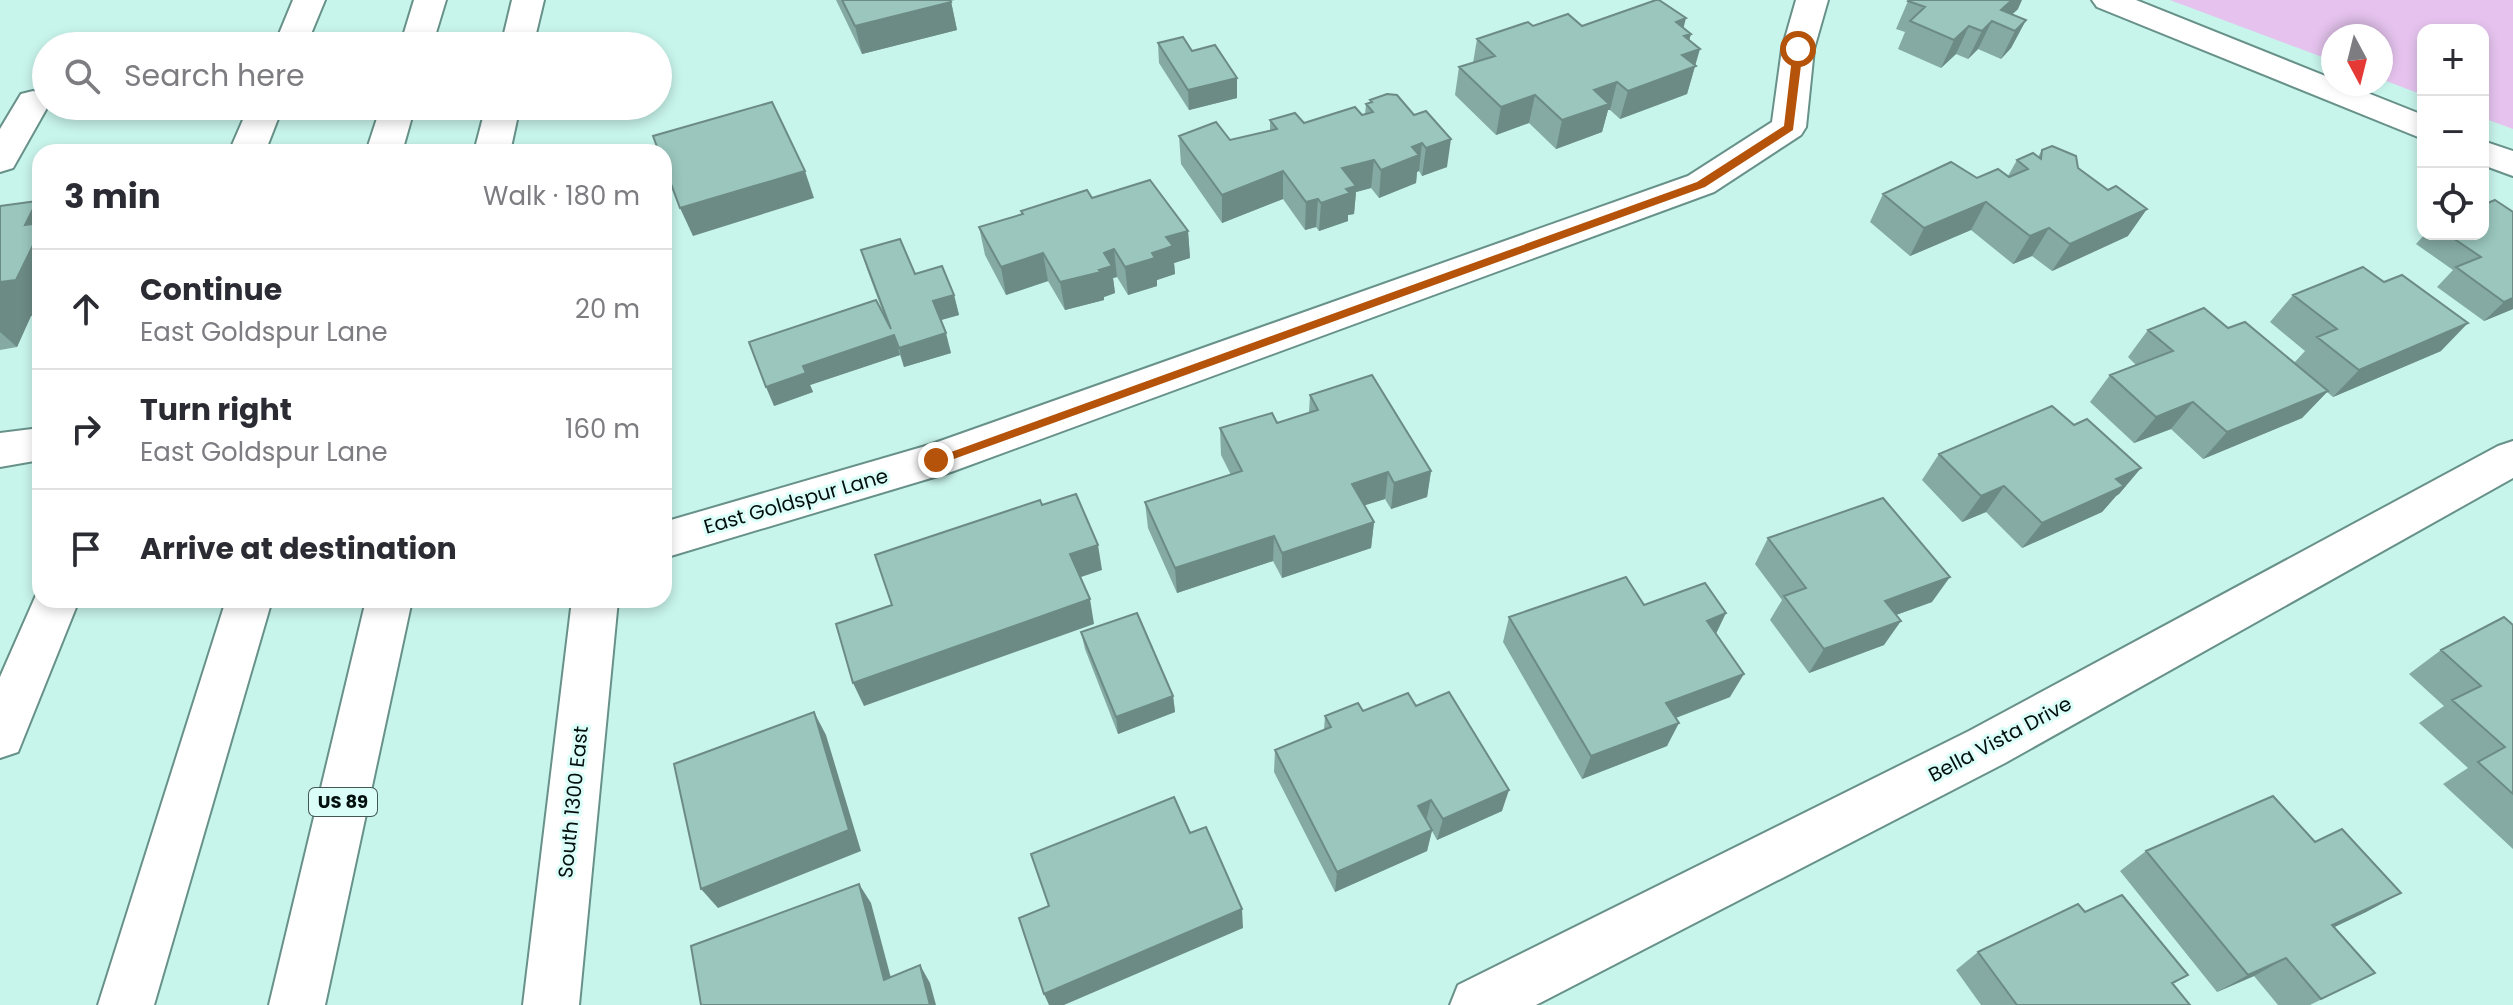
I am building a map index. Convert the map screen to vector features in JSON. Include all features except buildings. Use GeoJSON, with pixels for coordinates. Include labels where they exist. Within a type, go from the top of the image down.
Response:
{"type":"FeatureCollection","features":[{"type":"Feature","properties":{"kind":"main road"},"geometry":{"type":"LineString","coordinates":[[296,32],[309,0]]}},
{"type":"Feature","properties":{"kind":"main road"},"geometry":{"type":"LineString","coordinates":[[420,32],[430,0]]}},
{"type":"Feature","properties":{"kind":"main road"},"geometry":{"type":"LineString","coordinates":[[520,32],[528,0]]}},
{"type":"Feature","properties":{"kind":"main road","name":"East Goldspur Lane"},"geometry":{"type":"LineString","coordinates":[[672,538],[936,460],[1701,184],[1789,127],[1798,49],[1812,0]]}},
{"type":"Feature","properties":{"kind":"main road"},"geometry":{"type":"LineString","coordinates":[[2108,0],[2417,126]]}},
{"type":"Feature","properties":{"kind":"main road"},"geometry":{"type":"LineString","coordinates":[[0,160],[26,103]]}},
{"type":"Feature","properties":{"kind":"main road"},"geometry":{"type":"LineString","coordinates":[[250,144],[260,120]]}},
{"type":"Feature","properties":{"kind":"main road"},"geometry":{"type":"LineString","coordinates":[[386,144],[394,120]]}},
{"type":"Feature","properties":{"kind":"main road"},"geometry":{"type":"LineString","coordinates":[[494,144],[500,120]]}},
{"type":"Feature","properties":{"kind":"main road"},"geometry":{"type":"LineString","coordinates":[[2489,154],[2513,164]]}},
{"type":"Feature","properties":{"kind":"main road","name":"Bella Vista Drive"},"geometry":{"type":"LineString","coordinates":[[1478,1005],[1987,747],[2513,458]]}},
{"type":"Feature","properties":{"kind":"main road"},"geometry":{"type":"LineString","coordinates":[[0,736],[53,608]]}},
{"type":"Feature","properties":{"kind":"main road"},"geometry":{"type":"LineString","coordinates":[[126,1005],[247,608]]}},
{"type":"Feature","properties":{"kind":"main road","name":"US 89"},"geometry":{"type":"LineString","coordinates":[[297,1005],[387,608]]}},
{"type":"Feature","properties":{"kind":"main road","name":"South 1300 East"},"geometry":{"type":"LineString","coordinates":[[551,1005],[594,608]]}},
{"type":"Feature","properties":{"kind":"shaded area"},"geometry":{"type":"Polygon","coordinates":[[[2170,0],[2513,0],[2513,129],[2489,120],[2489,24],[2417,24],[2417,93],[2393,84],[2393,24],[2321,24],[2321,57],[2170,0]]]}},
{"type":"Feature","properties":{"kind":"route"},"geometry":{"type":"LineString","coordinates":[[936,460],[1701,184],[1789,127],[1798,49]]}}]}
